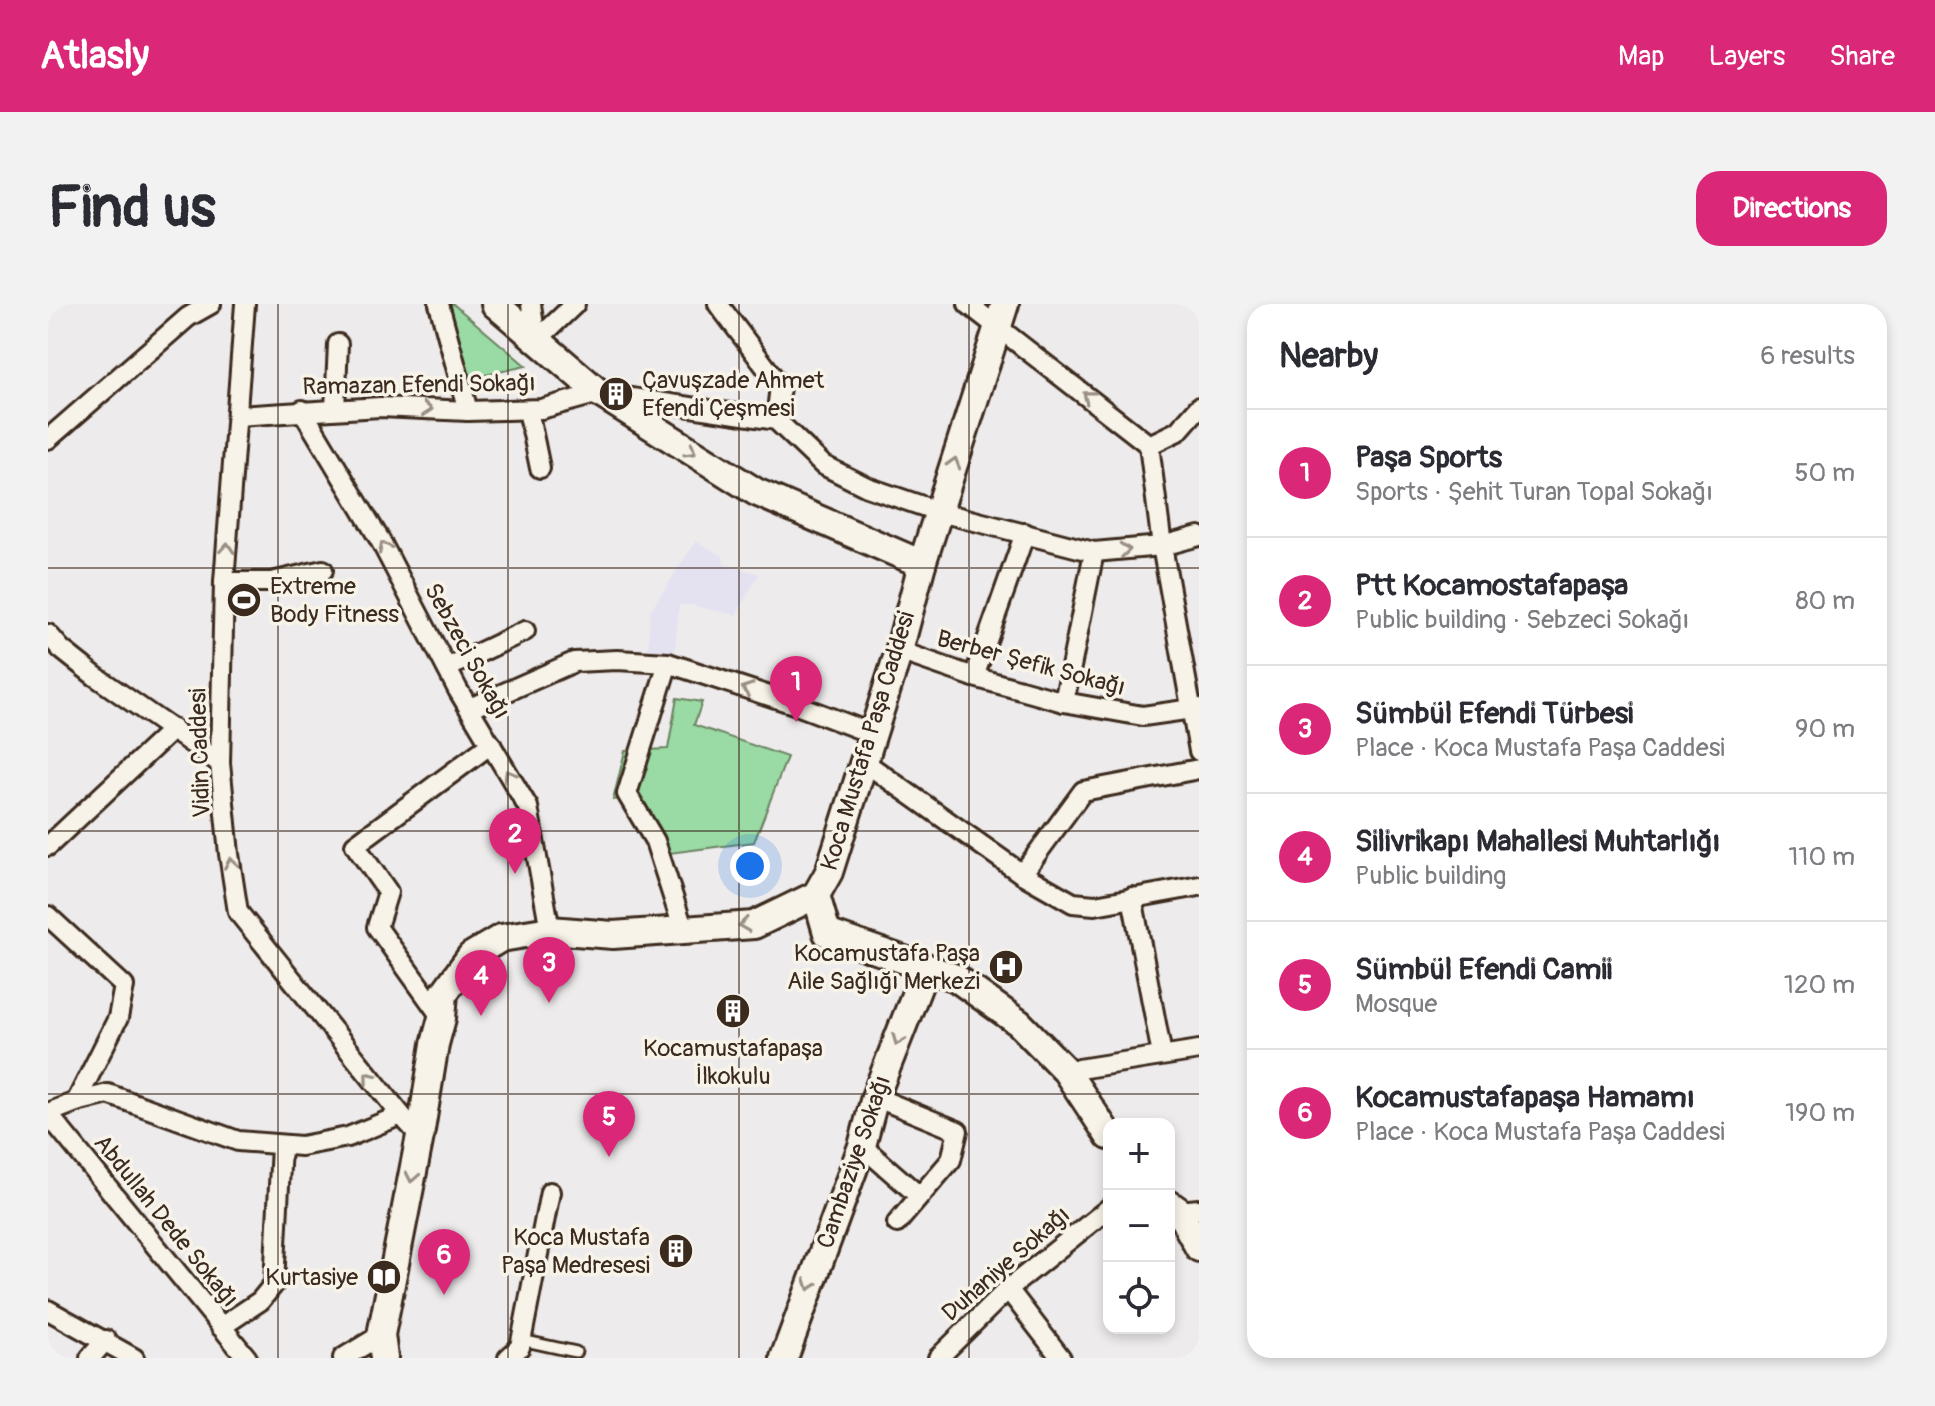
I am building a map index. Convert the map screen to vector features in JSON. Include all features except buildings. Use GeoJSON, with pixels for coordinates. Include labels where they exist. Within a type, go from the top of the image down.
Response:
{"type":"FeatureCollection","features":[{"type":"Feature","properties":{"kind":"street"},"geometry":{"type":"LineString","coordinates":[[48,439],[182,310],[211,304]]}},
{"type":"Feature","properties":{"kind":"street","name":"Vidin Caddesi"},"geometry":{"type":"LineString","coordinates":[[245,304],[224,582],[220,763],[238,912],[420,1136]]}},
{"type":"Feature","properties":{"kind":"street"},"geometry":{"type":"LineString","coordinates":[[439,304],[468,411]]}},
{"type":"Feature","properties":{"kind":"street"},"geometry":{"type":"LineString","coordinates":[[495,304],[599,393],[756,492],[922,564]]}},
{"type":"Feature","properties":{"kind":"street"},"geometry":{"type":"LineString","coordinates":[[531,304],[536,341]]}},
{"type":"Feature","properties":{"kind":"street"},"geometry":{"type":"LineString","coordinates":[[536,341],[575,304]]}},
{"type":"Feature","properties":{"kind":"street"},"geometry":{"type":"LineString","coordinates":[[718,304],[780,386],[776,420]]}},
{"type":"Feature","properties":{"kind":"street"},"geometry":{"type":"LineString","coordinates":[[968,304],[1002,315],[1149,445],[1162,546],[1195,709],[1199,751]]}},
{"type":"Feature","properties":{"kind":"street","name":"Koca Mustafa Paşa Caddesi"},"geometry":{"type":"LineString","coordinates":[[382,1347],[444,993],[471,956],[501,938],[550,930],[613,935],[754,925],[816,895],[829,872],[899,651],[922,564],[1002,315]]}},
{"type":"Feature","properties":{"kind":"street"},"geometry":{"type":"LineString","coordinates":[[335,409],[338,344]]}},
{"type":"Feature","properties":{"kind":"street"},"geometry":{"type":"LineString","coordinates":[[599,393],[776,420],[823,465],[867,487],[940,512],[1094,552],[1162,546],[1199,536]]}},
{"type":"Feature","properties":{"kind":"street","name":"Ramazan Efendi Sokağı"},"geometry":{"type":"LineString","coordinates":[[237,416],[380,407],[528,410],[599,393]]}},
{"type":"Feature","properties":{"kind":"street"},"geometry":{"type":"LineString","coordinates":[[1149,445],[1178,431],[1199,407]]}},
{"type":"Feature","properties":{"kind":"street","name":"Sebzeci Sokağı"},"geometry":{"type":"LineString","coordinates":[[302,410],[380,540],[447,668],[528,807],[550,930]]}},
{"type":"Feature","properties":{"kind":"street"},"geometry":{"type":"LineString","coordinates":[[528,410],[540,468]]}},
{"type":"Feature","properties":{"kind":"street"},"geometry":{"type":"LineString","coordinates":[[1149,445],[1199,428]]}},
{"type":"Feature","properties":{"kind":"street"},"geometry":{"type":"LineString","coordinates":[[974,677],[1025,533]]}},
{"type":"Feature","properties":{"kind":"street"},"geometry":{"type":"LineString","coordinates":[[1064,702],[1094,552]]}},
{"type":"Feature","properties":{"kind":"street"},"geometry":{"type":"LineString","coordinates":[[224,582],[272,582],[323,570]]}},
{"type":"Feature","properties":{"kind":"street"},"geometry":{"type":"LineString","coordinates":[[447,668],[525,631]]}},
{"type":"Feature","properties":{"kind":"street"},"geometry":{"type":"LineString","coordinates":[[48,634],[61,649],[95,676],[220,763]]}},
{"type":"Feature","properties":{"kind":"street","name":"Berber Şefik Sokağı"},"geometry":{"type":"LineString","coordinates":[[899,651],[974,677],[1064,702],[1143,716],[1195,709]]}},
{"type":"Feature","properties":{"kind":"street"},"geometry":{"type":"LineString","coordinates":[[470,708],[574,662],[617,660],[668,663],[794,704],[873,734]]}},
{"type":"Feature","properties":{"kind":"street"},"geometry":{"type":"LineString","coordinates":[[668,663],[627,794],[655,841],[684,931]]}},
{"type":"Feature","properties":{"kind":"street"},"geometry":{"type":"LineString","coordinates":[[48,846],[173,729]]}},
{"type":"Feature","properties":{"kind":"street"},"geometry":{"type":"LineString","coordinates":[[442,1018],[377,927],[388,892],[355,845],[491,744]]}},
{"type":"Feature","properties":{"kind":"street"},"geometry":{"type":"LineString","coordinates":[[863,761],[1022,874],[1073,903],[1095,905],[1199,886]]}},
{"type":"Feature","properties":{"kind":"street"},"geometry":{"type":"LineString","coordinates":[[1022,874],[1083,791],[1199,769]]}},
{"type":"Feature","properties":{"kind":"street"},"geometry":{"type":"LineString","coordinates":[[816,895],[827,933],[956,978],[1019,1023],[1066,1071],[1103,1127]]}},
{"type":"Feature","properties":{"kind":"street"},"geometry":{"type":"LineString","coordinates":[[1132,897],[1162,1055]]}},
{"type":"Feature","properties":{"kind":"street"},"geometry":{"type":"LineString","coordinates":[[48,916],[124,986],[118,1018],[76,1102]]}},
{"type":"Feature","properties":{"kind":"street","name":"Cambaziye Sokağı"},"geometry":{"type":"LineString","coordinates":[[784,1358],[862,1146],[875,1097],[926,967]]}},
{"type":"Feature","properties":{"kind":"street"},"geometry":{"type":"LineString","coordinates":[[1066,1071],[1199,1050]]}},
{"type":"Feature","properties":{"kind":"street"},"geometry":{"type":"LineString","coordinates":[[48,1113],[108,1094],[238,1141],[281,1146],[301,1146],[348,1137],[401,1115]]}},
{"type":"Feature","properties":{"kind":"street"},"geometry":{"type":"LineString","coordinates":[[875,1097],[958,1131],[951,1160],[897,1223]]}},
{"type":"Feature","properties":{"kind":"street","name":"Abdullah Dede Sokağı"},"geometry":{"type":"LineString","coordinates":[[48,1113],[247,1358]]}},
{"type":"Feature","properties":{"kind":"street"},"geometry":{"type":"LineString","coordinates":[[221,1327],[260,1301],[274,1284],[281,1146]]}},
{"type":"Feature","properties":{"kind":"street"},"geometry":{"type":"LineString","coordinates":[[862,1146],[918,1195]]}},
{"type":"Feature","properties":{"kind":"street"},"geometry":{"type":"LineString","coordinates":[[516,1348],[550,1192]]}},
{"type":"Feature","properties":{"kind":"street"},"geometry":{"type":"LineString","coordinates":[[1182,1208],[1199,1248]]}},
{"type":"Feature","properties":{"kind":"street","name":"Duhaniye Sokağı"},"geometry":{"type":"LineString","coordinates":[[938,1358],[1008,1289],[1103,1213]]}},
{"type":"Feature","properties":{"kind":"street"},"geometry":{"type":"LineString","coordinates":[[1008,1289],[1061,1358]]}},
{"type":"Feature","properties":{"kind":"street"},"geometry":{"type":"LineString","coordinates":[[48,1310],[134,1358]]}},
{"type":"Feature","properties":{"kind":"street"},"geometry":{"type":"LineString","coordinates":[[90,1358],[106,1340]]}},
{"type":"Feature","properties":{"kind":"street"},"geometry":{"type":"LineString","coordinates":[[343,1358],[382,1347]]}},
{"type":"Feature","properties":{"kind":"lane"},"geometry":{"type":"LineString","coordinates":[[516,1348],[576,1352]]}},
{"type":"Feature","properties":{"kind":"shaded area"},"geometry":{"type":"Polygon","coordinates":[[[696,541],[723,556],[724,564],[759,574],[736,615],[679,605],[674,659],[648,654],[650,612],[696,541]]]}},
{"type":"Feature","properties":{"kind":"green space"},"geometry":{"type":"Polygon","coordinates":[[[441,304],[453,304],[526,366],[463,380],[441,304]]]}},
{"type":"Feature","properties":{"kind":"green space"},"geometry":{"type":"Polygon","coordinates":[[[677,698],[702,702],[694,725],[787,757],[754,842],[662,854],[634,796],[613,800],[625,751],[668,749],[677,698]]]}},
{"type":"Feature","properties":{"kind":"place","name":"Çavuşzade Ahmet Efendi Çeşmesi"},"geometry":{"type":"Point","coordinates":[616,394]}},
{"type":"Feature","properties":{"kind":"place","name":"Extreme Body Fitness"},"geometry":{"type":"Point","coordinates":[244,600]}},
{"type":"Feature","properties":{"kind":"place","name":"Paşa Sports"},"geometry":{"type":"Point","coordinates":[796,722]}},
{"type":"Feature","properties":{"kind":"place","name":"Ptt Kocamostafapaşa"},"geometry":{"type":"Point","coordinates":[515,874]}},
{"type":"Feature","properties":{"kind":"place","name":"Kocamustafa Paşa Aile Sağlığı Merkezi"},"geometry":{"type":"Point","coordinates":[1006,967]}},
{"type":"Feature","properties":{"kind":"place","name":"Sümbül Efendi Türbesi"},"geometry":{"type":"Point","coordinates":[549,1003]}},
{"type":"Feature","properties":{"kind":"place","name":"Kocamustafapaşa İlkokulu"},"geometry":{"type":"Point","coordinates":[733,1011]}},
{"type":"Feature","properties":{"kind":"place","name":"Silivrikapı Mahallesi Muhtarlığı"},"geometry":{"type":"Point","coordinates":[481,1016]}},
{"type":"Feature","properties":{"kind":"place","name":"Sümbül Efendi Camii"},"geometry":{"type":"Point","coordinates":[609,1157]}},
{"type":"Feature","properties":{"kind":"place","name":"Koca Mustafa Paşa Medresesi"},"geometry":{"type":"Point","coordinates":[676,1251]}},
{"type":"Feature","properties":{"kind":"place","name":"Kurtasiye"},"geometry":{"type":"Point","coordinates":[384,1277]}},
{"type":"Feature","properties":{"kind":"place","name":"Kocamustafapaşa Hamamı"},"geometry":{"type":"Point","coordinates":[444,1295]}}]}
